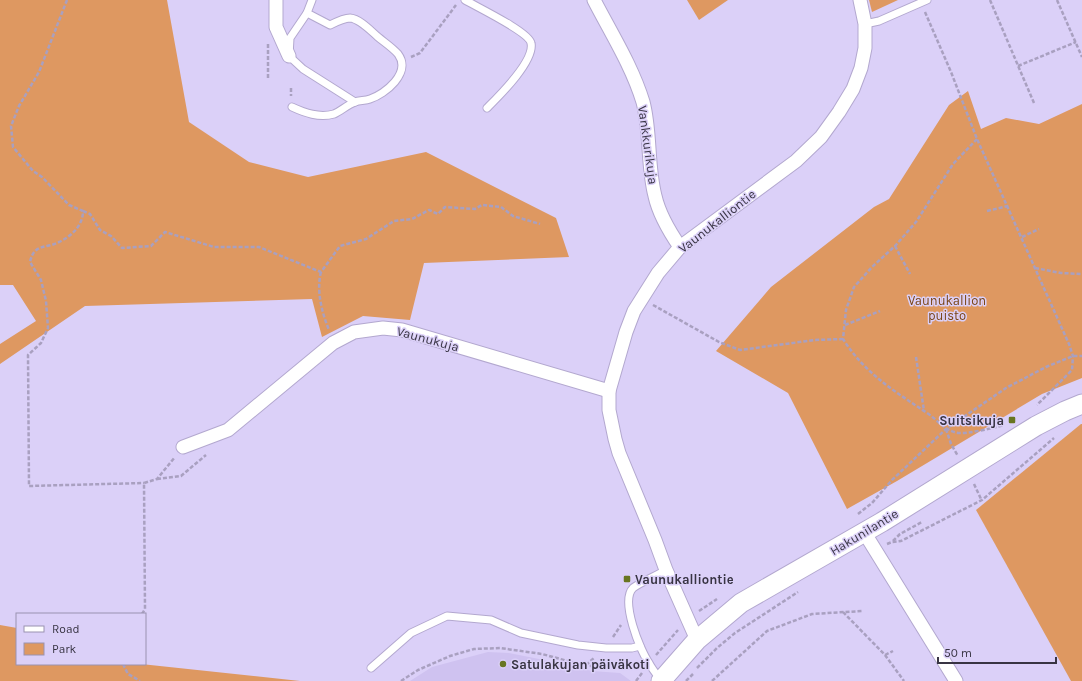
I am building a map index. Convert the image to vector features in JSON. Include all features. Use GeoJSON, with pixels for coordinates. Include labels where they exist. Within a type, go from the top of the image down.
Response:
{"type":"FeatureCollection","features":[{"type":"Feature","properties":{"kind":"main road","name":"Hakunilantie"},"geometry":{"type":"LineString","coordinates":[[661,681],[697,640],[741,603],[859,525],[1036,426],[1082,404]]}},
{"type":"Feature","properties":{"kind":"street"},"geometry":{"type":"LineString","coordinates":[[276,0],[276,27],[289,56]]}},
{"type":"Feature","properties":{"kind":"street","name":"Vankkurikuja"},"geometry":{"type":"LineString","coordinates":[[594,0],[633,75],[639,92],[646,116],[654,195],[662,217],[680,248]]}},
{"type":"Feature","properties":{"kind":"street","name":"Vaunukalliontie"},"geometry":{"type":"LineString","coordinates":[[697,640],[666,570],[619,453],[609,410],[609,391],[626,332],[634,311],[658,274],[680,248],[796,161],[821,137],[839,112],[853,89],[861,68],[865,48],[865,24],[860,0]]}},
{"type":"Feature","properties":{"kind":"street","name":"Vaunukuja"},"geometry":{"type":"LineString","coordinates":[[183,447],[228,430],[333,343],[354,332],[383,328],[402,330],[609,391]]}},
{"type":"Feature","properties":{"kind":"street"},"geometry":{"type":"LineString","coordinates":[[859,525],[956,681]]}},
{"type":"Feature","properties":{"kind":"lane"},"geometry":{"type":"LineString","coordinates":[[312,0],[307,13],[290,38],[289,56],[303,69],[355,102]]}},
{"type":"Feature","properties":{"kind":"lane"},"geometry":{"type":"LineString","coordinates":[[465,0],[514,27],[527,36],[531,43],[531,52],[521,71],[487,108]]}},
{"type":"Feature","properties":{"kind":"lane"},"geometry":{"type":"LineString","coordinates":[[865,24],[879,21],[925,1]]}},
{"type":"Feature","properties":{"kind":"lane"},"geometry":{"type":"LineString","coordinates":[[292,107],[315,115],[333,114],[355,102],[368,100],[381,94],[392,86],[400,73],[402,62],[398,54],[356,20],[349,18],[330,25],[307,13]]}},
{"type":"Feature","properties":{"kind":"lane"},"geometry":{"type":"LineString","coordinates":[[661,681],[649,664],[640,646],[633,626],[629,597],[633,589],[666,570]]}},
{"type":"Feature","properties":{"kind":"lane"},"geometry":{"type":"LineString","coordinates":[[371,668],[411,633],[447,616],[491,620],[521,633],[578,645],[606,648],[632,648],[640,646]]}},
{"type":"Feature","properties":{"kind":"path"},"geometry":{"type":"LineString","coordinates":[[67,0],[39,72],[19,106],[11,126],[13,147],[33,171],[69,205],[90,214],[100,230],[111,236],[122,248],[151,246],[165,232],[214,247],[259,247],[321,272]]}},
{"type":"Feature","properties":{"kind":"path"},"geometry":{"type":"LineString","coordinates":[[402,62],[420,53],[459,0]]}},
{"type":"Feature","properties":{"kind":"path"},"geometry":{"type":"LineString","coordinates":[[990,0],[1034,103]]}},
{"type":"Feature","properties":{"kind":"path"},"geometry":{"type":"LineString","coordinates":[[1057,0],[1082,57]]}},
{"type":"Feature","properties":{"kind":"path"},"geometry":{"type":"LineString","coordinates":[[925,1],[925,13],[951,72],[977,138],[1022,237],[1073,356],[1072,370],[1037,405]]}},
{"type":"Feature","properties":{"kind":"path"},"geometry":{"type":"LineString","coordinates":[[1018,66],[1076,42]]}},
{"type":"Feature","properties":{"kind":"path"},"geometry":{"type":"LineString","coordinates":[[959,457],[946,429],[938,421],[898,395],[860,362],[843,339],[846,310],[854,287],[872,267],[895,246],[916,222],[953,164],[977,138]]}},
{"type":"Feature","properties":{"kind":"path"},"geometry":{"type":"LineString","coordinates":[[333,343],[323,315],[319,281],[321,272],[340,246],[366,238],[394,221],[412,218],[429,210],[438,214],[445,207],[475,209],[482,205],[501,207],[513,216],[540,224]]}},
{"type":"Feature","properties":{"kind":"path"},"geometry":{"type":"LineString","coordinates":[[987,211],[1008,206]]}},
{"type":"Feature","properties":{"kind":"path"},"geometry":{"type":"LineString","coordinates":[[83,211],[83,219],[76,230],[59,243],[40,247],[32,254],[30,262],[41,280],[46,301],[48,328],[41,343],[28,354],[29,486],[144,484],[157,479],[181,476],[211,451]]}},
{"type":"Feature","properties":{"kind":"path"},"geometry":{"type":"LineString","coordinates":[[1022,237],[1039,229]]}},
{"type":"Feature","properties":{"kind":"path"},"geometry":{"type":"LineString","coordinates":[[895,246],[910,274]]}},
{"type":"Feature","properties":{"kind":"path"},"geometry":{"type":"LineString","coordinates":[[1035,267],[1061,273],[1082,274]]}},
{"type":"Feature","properties":{"kind":"path"},"geometry":{"type":"LineString","coordinates":[[641,299],[719,342],[740,350],[815,340],[843,339]]}},
{"type":"Feature","properties":{"kind":"path"},"geometry":{"type":"LineString","coordinates":[[845,325],[880,311]]}},
{"type":"Feature","properties":{"kind":"path"},"geometry":{"type":"LineString","coordinates":[[859,525],[872,503],[892,480],[946,429],[1006,388],[1046,367],[1073,356],[1082,356]]}},
{"type":"Feature","properties":{"kind":"path"},"geometry":{"type":"LineString","coordinates":[[916,357],[925,412]]}},
{"type":"Feature","properties":{"kind":"path"},"geometry":{"type":"LineString","coordinates":[[946,429],[959,433],[994,428],[1004,425]]}},
{"type":"Feature","properties":{"kind":"path"},"geometry":{"type":"LineString","coordinates":[[157,479],[183,447]]}},
{"type":"Feature","properties":{"kind":"path"},"geometry":{"type":"LineString","coordinates":[[972,480],[982,500]]}},
{"type":"Feature","properties":{"kind":"path"},"geometry":{"type":"LineString","coordinates":[[143,613],[145,610],[144,484]]}},
{"type":"Feature","properties":{"kind":"path"},"geometry":{"type":"LineString","coordinates":[[892,542],[900,534],[922,522]]}},
{"type":"Feature","properties":{"kind":"path"},"geometry":{"type":"LineString","coordinates":[[636,681],[668,640],[688,620],[705,606],[722,596]]}},
{"type":"Feature","properties":{"kind":"path"},"geometry":{"type":"LineString","coordinates":[[712,681],[766,630],[812,614],[862,611]]}},
{"type":"Feature","properties":{"kind":"path"},"geometry":{"type":"LineString","coordinates":[[843,612],[885,655],[904,681]]}},
{"type":"Feature","properties":{"kind":"path"},"geometry":{"type":"LineString","coordinates":[[401,681],[418,670],[450,656],[474,649],[500,648],[542,654],[586,666],[635,665]]}},
{"type":"Feature","properties":{"kind":"path"},"geometry":{"type":"LineString","coordinates":[[885,655],[893,650]]}},
{"type":"Feature","properties":{"kind":"path"},"geometry":{"type":"LineString","coordinates":[[124,665],[128,674],[140,681]]}},
{"type":"Feature","properties":{"kind":"shaded area","name":"Satulakujan päiväkoti"},"geometry":{"type":"Polygon","coordinates":[[[488,652],[509,653],[592,671],[620,673],[631,681],[410,681],[432,667],[488,652]]]}},
{"type":"Feature","properties":{"kind":"green space"},"geometry":{"type":"Polygon","coordinates":[[[0,0],[167,0],[189,122],[249,162],[308,177],[426,152],[556,218],[569,257],[424,263],[410,320],[363,316],[322,337],[312,299],[85,306],[0,364],[0,344],[36,321],[13,285],[0,285],[0,0]]]}},
{"type":"Feature","properties":{"kind":"green space"},"geometry":{"type":"Polygon","coordinates":[[[687,0],[728,0],[699,20],[687,0]]]}},
{"type":"Feature","properties":{"kind":"green space"},"geometry":{"type":"Polygon","coordinates":[[[869,0],[898,0],[872,12],[869,0]]]}},
{"type":"Feature","properties":{"kind":"green space","name":"Vaunukallion puisto"},"geometry":{"type":"Polygon","coordinates":[[[968,91],[981,129],[1006,118],[1039,124],[1082,104],[1082,378],[1042,394],[897,481],[847,509],[788,393],[716,351],[771,287],[874,207],[889,199],[949,105],[968,91]]]}},
{"type":"Feature","properties":{"kind":"green space"},"geometry":{"type":"Polygon","coordinates":[[[1081,424],[1082,681],[1071,681],[976,510],[1081,424]]]}},
{"type":"Feature","properties":{"kind":"green space"},"geometry":{"type":"Polygon","coordinates":[[[0,625],[16,628],[16,665],[146,665],[300,681],[0,681],[0,625]]]}},
{"type":"Feature","properties":{"kind":"place","name":"Suitsikuja"},"geometry":{"type":"Point","coordinates":[1012,420]}},
{"type":"Feature","properties":{"kind":"place","name":"Vaunukalliontie"},"geometry":{"type":"Point","coordinates":[627,579]}},
{"type":"Feature","properties":{"kind":"place","name":"Satulakujan päiväkoti"},"geometry":{"type":"Point","coordinates":[503,664]}}]}
